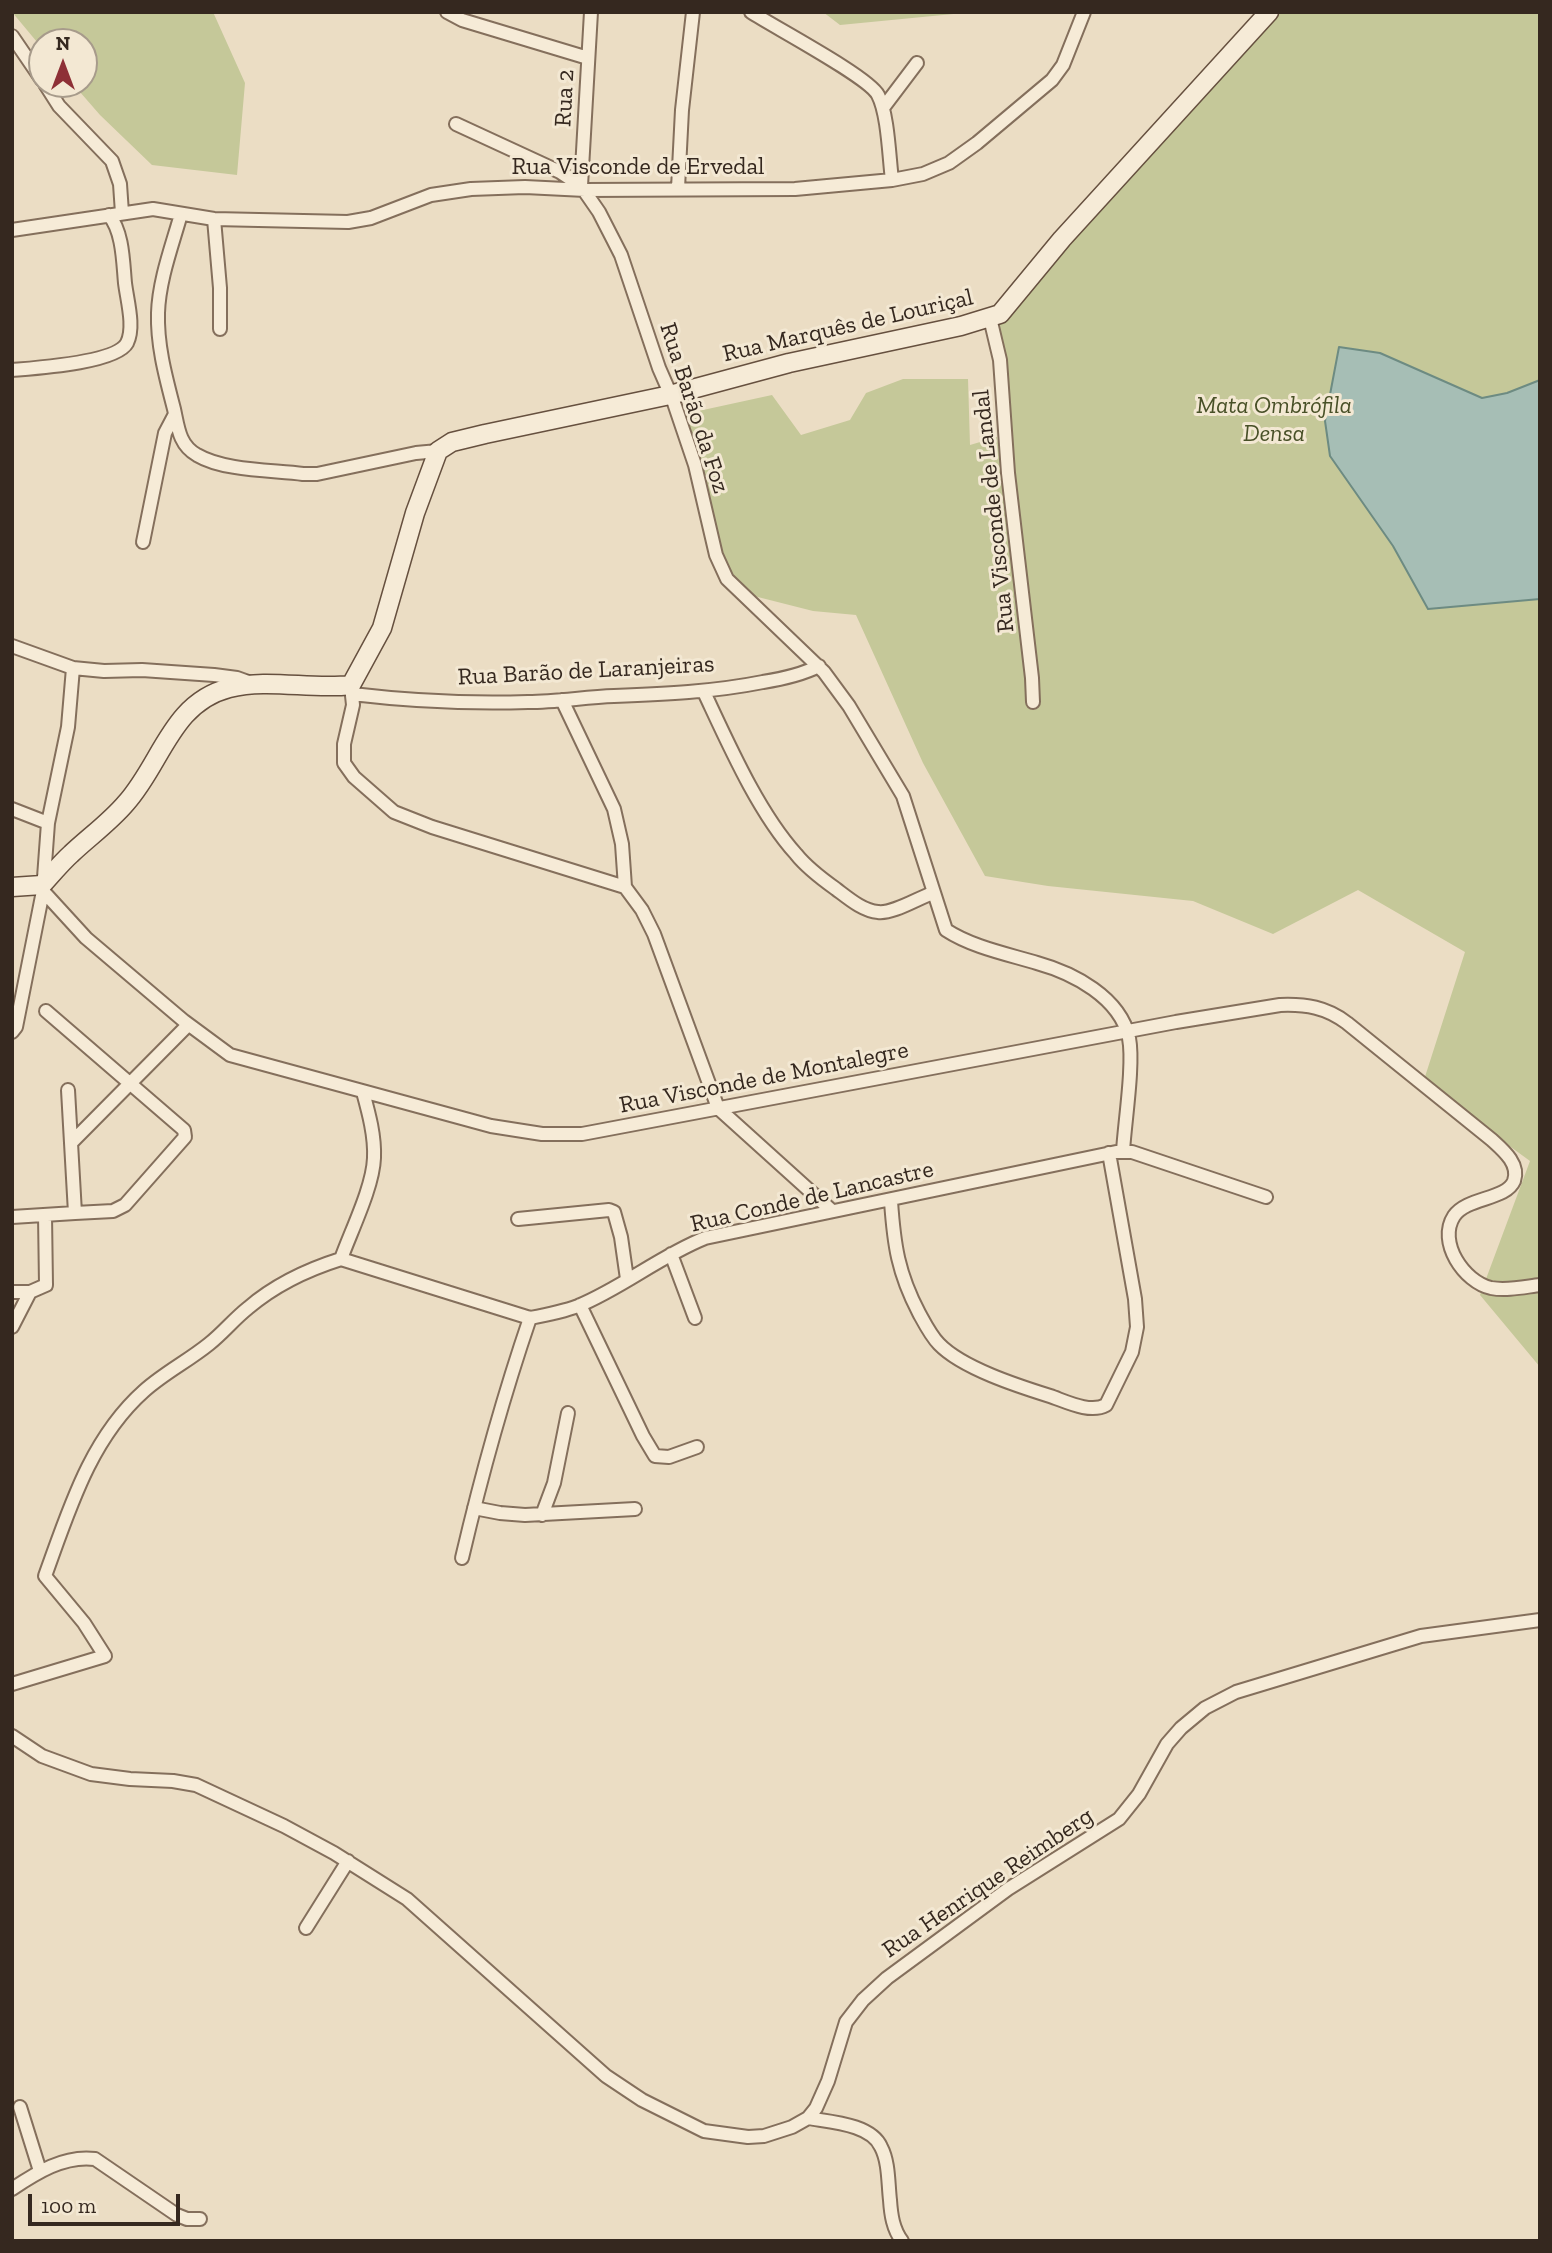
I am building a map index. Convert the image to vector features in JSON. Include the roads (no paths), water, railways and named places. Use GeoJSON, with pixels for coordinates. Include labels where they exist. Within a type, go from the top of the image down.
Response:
{"type":"FeatureCollection","features":[{"type":"Feature","properties":{"kind":"main road","name":"Rua Marquês de Louriçal"},"geometry":{"type":"LineString","coordinates":[[438,451],[452,442],[670,395],[789,363],[915,337],[1000,314],[1062,239],[1269,12]]}},
{"type":"Feature","properties":{"kind":"main road"},"geometry":{"type":"LineString","coordinates":[[352,690],[382,628],[415,513],[438,451]]}},
{"type":"Feature","properties":{"kind":"main road"},"geometry":{"type":"LineString","coordinates":[[12,887],[42,888],[71,854],[126,803],[145,779],[175,727],[194,704],[216,692],[252,684]]}},
{"type":"Feature","properties":{"kind":"main road","name":"Rua Barão de Laranjeiras"},"geometry":{"type":"LineString","coordinates":[[252,684],[352,690]]}},
{"type":"Feature","properties":{"kind":"street"},"geometry":{"type":"LineString","coordinates":[[447,12],[462,20],[588,58]]}},
{"type":"Feature","properties":{"kind":"street","name":"Rua 2"},"geometry":{"type":"LineString","coordinates":[[583,188],[591,12]]}},
{"type":"Feature","properties":{"kind":"street"},"geometry":{"type":"LineString","coordinates":[[678,188],[682,110],[693,12]]}},
{"type":"Feature","properties":{"kind":"street"},"geometry":{"type":"LineString","coordinates":[[751,12],[876,91],[883,108],[892,180]]}},
{"type":"Feature","properties":{"kind":"street","name":"Rua Visconde de Ervedal"},"geometry":{"type":"LineString","coordinates":[[12,229],[153,209],[214,219],[348,222],[384,214],[431,195],[461,190],[525,187],[795,189],[892,180],[923,174],[949,163],[977,143],[1052,80],[1063,65],[1084,12]]}},
{"type":"Feature","properties":{"kind":"street"},"geometry":{"type":"LineString","coordinates":[[12,37],[28,60]]}},
{"type":"Feature","properties":{"kind":"street"},"geometry":{"type":"LineString","coordinates":[[883,108],[917,63]]}},
{"type":"Feature","properties":{"kind":"street"},"geometry":{"type":"LineString","coordinates":[[54,98],[113,161],[120,184],[122,213]]}},
{"type":"Feature","properties":{"kind":"street","name":"Rua Barão da Foz"},"geometry":{"type":"LineString","coordinates":[[457,124],[543,162],[583,188],[599,212],[621,255],[695,465],[722,572],[726,579],[819,666],[849,706],[903,796],[946,930],[962,939],[1080,979],[1109,1005],[1121,1019],[1127,1032]]}},
{"type":"Feature","properties":{"kind":"street"},"geometry":{"type":"LineString","coordinates":[[599,212],[606,189]]}},
{"type":"Feature","properties":{"kind":"street"},"geometry":{"type":"LineString","coordinates":[[181,214],[164,274],[158,312],[161,350],[175,414],[182,440],[195,454],[214,462],[317,474],[416,453],[438,451]]}},
{"type":"Feature","properties":{"kind":"street"},"geometry":{"type":"LineString","coordinates":[[12,370],[50,367],[100,357],[115,353],[125,346],[130,330],[124,271],[117,231],[108,215]]}},
{"type":"Feature","properties":{"kind":"street"},"geometry":{"type":"LineString","coordinates":[[214,219],[220,288],[220,329]]}},
{"type":"Feature","properties":{"kind":"street","name":"Rua Visconde de Landal"},"geometry":{"type":"LineString","coordinates":[[990,318],[1000,360],[1008,473],[1033,702]]}},
{"type":"Feature","properties":{"kind":"street"},"geometry":{"type":"LineString","coordinates":[[143,542],[165,433],[175,414]]}},
{"type":"Feature","properties":{"kind":"street","name":"Rua Barão de Laranjeiras"},"geometry":{"type":"LineString","coordinates":[[12,646],[73,668],[214,675],[237,678],[252,684]]}},
{"type":"Feature","properties":{"kind":"street","name":"Rua Barão de Laranjeiras"},"geometry":{"type":"LineString","coordinates":[[352,690],[420,701],[562,701],[704,691],[787,678],[819,666]]}},
{"type":"Feature","properties":{"kind":"street"},"geometry":{"type":"LineString","coordinates":[[12,1032],[16,1027],[42,888],[48,823],[68,727],[73,668]]}},
{"type":"Feature","properties":{"kind":"street"},"geometry":{"type":"LineString","coordinates":[[352,690],[350,723],[343,749],[344,763],[354,777],[394,812],[512,853],[625,887]]}},
{"type":"Feature","properties":{"kind":"street"},"geometry":{"type":"LineString","coordinates":[[704,691],[753,789],[785,841],[810,868],[868,910],[884,912],[933,893]]}},
{"type":"Feature","properties":{"kind":"street"},"geometry":{"type":"LineString","coordinates":[[562,701],[614,809],[622,844],[625,887],[642,910],[654,934],[711,1095],[718,1108],[831,1210]]}},
{"type":"Feature","properties":{"kind":"street"},"geometry":{"type":"LineString","coordinates":[[12,809],[48,823]]}},
{"type":"Feature","properties":{"kind":"street","name":"Rua Visconde de Montalegre"},"geometry":{"type":"LineString","coordinates":[[42,888],[86,938],[188,1025],[230,1055],[491,1126],[559,1136],[582,1134],[1280,1005],[1295,1004],[1323,1009],[1347,1023],[1492,1140],[1508,1156],[1514,1167],[1514,1181],[1494,1196],[1472,1203],[1456,1214],[1450,1228],[1451,1250],[1463,1270],[1475,1281],[1489,1288],[1540,1285]]}},
{"type":"Feature","properties":{"kind":"street"},"geometry":{"type":"LineString","coordinates":[[12,1217],[113,1211],[125,1205],[185,1138],[184,1129],[46,1011]]}},
{"type":"Feature","properties":{"kind":"street"},"geometry":{"type":"LineString","coordinates":[[71,1143],[188,1025]]}},
{"type":"Feature","properties":{"kind":"street"},"geometry":{"type":"LineString","coordinates":[[1127,1032],[1130,1053],[1123,1150],[1266,1197]]}},
{"type":"Feature","properties":{"kind":"street"},"geometry":{"type":"LineString","coordinates":[[68,1090],[75,1213]]}},
{"type":"Feature","properties":{"kind":"street"},"geometry":{"type":"LineString","coordinates":[[12,1684],[105,1656],[84,1623],[46,1576],[83,1475],[103,1440],[123,1413],[150,1386],[207,1346],[280,1283],[304,1271],[341,1259],[374,1160],[373,1132],[363,1092]]}},
{"type":"Feature","properties":{"kind":"street","name":"Rua Conde de Lancastre"},"geometry":{"type":"LineString","coordinates":[[341,1259],[530,1318],[580,1305],[705,1238],[831,1210],[891,1201],[1123,1150]]}},
{"type":"Feature","properties":{"kind":"street"},"geometry":{"type":"LineString","coordinates":[[891,1201],[895,1249],[900,1270],[925,1323],[940,1346],[961,1360],[1002,1379],[1080,1405],[1100,1408],[1106,1405],[1124,1369],[1136,1339],[1137,1327],[1135,1299],[1110,1153]]}},
{"type":"Feature","properties":{"kind":"street"},"geometry":{"type":"LineString","coordinates":[[518,1219],[609,1210],[614,1212],[621,1237],[627,1279]]}},
{"type":"Feature","properties":{"kind":"street"},"geometry":{"type":"LineString","coordinates":[[12,1292],[30,1292],[46,1285],[46,1214]]}},
{"type":"Feature","properties":{"kind":"street"},"geometry":{"type":"LineString","coordinates":[[671,1254],[695,1318]]}},
{"type":"Feature","properties":{"kind":"street"},"geometry":{"type":"LineString","coordinates":[[12,1327],[30,1292]]}},
{"type":"Feature","properties":{"kind":"street"},"geometry":{"type":"LineString","coordinates":[[580,1305],[650,1450],[655,1456],[661,1457],[697,1447]]}},
{"type":"Feature","properties":{"kind":"street"},"geometry":{"type":"LineString","coordinates":[[462,1558],[512,1371],[530,1318]]}},
{"type":"Feature","properties":{"kind":"street"},"geometry":{"type":"LineString","coordinates":[[542,1515],[554,1483],[568,1413]]}},
{"type":"Feature","properties":{"kind":"street"},"geometry":{"type":"LineString","coordinates":[[474,1508],[500,1513],[542,1515],[635,1508]]}},
{"type":"Feature","properties":{"kind":"street","name":"Rua Henrique Reimberg"},"geometry":{"type":"LineString","coordinates":[[808,2118],[816,2108],[828,2081],[846,2022],[863,2000],[893,1973],[1008,1889],[1119,1819],[1139,1794],[1167,1744],[1205,1708],[1236,1692],[1421,1636],[1540,1620]]}},
{"type":"Feature","properties":{"kind":"street"},"geometry":{"type":"LineString","coordinates":[[12,1736],[42,1756],[91,1774],[195,1785],[284,1826],[348,1861],[407,1899],[606,2076],[642,2100],[694,2127],[732,2136],[764,2136],[792,2127],[808,2118],[863,2131],[874,2137],[884,2155],[892,2219],[902,2241]]}},
{"type":"Feature","properties":{"kind":"street"},"geometry":{"type":"LineString","coordinates":[[306,1928],[348,1861]]}},
{"type":"Feature","properties":{"kind":"street"},"geometry":{"type":"LineString","coordinates":[[20,2107],[40,2171]]}},
{"type":"Feature","properties":{"kind":"street"},"geometry":{"type":"LineString","coordinates":[[12,2189],[40,2171],[63,2163],[94,2159],[177,2215],[200,2220]]}},
{"type":"Feature","properties":{"kind":"park label","name":"Mata Ombrófila Densa"},"geometry":{"type":"Point","coordinates":[1274,420]}}]}
